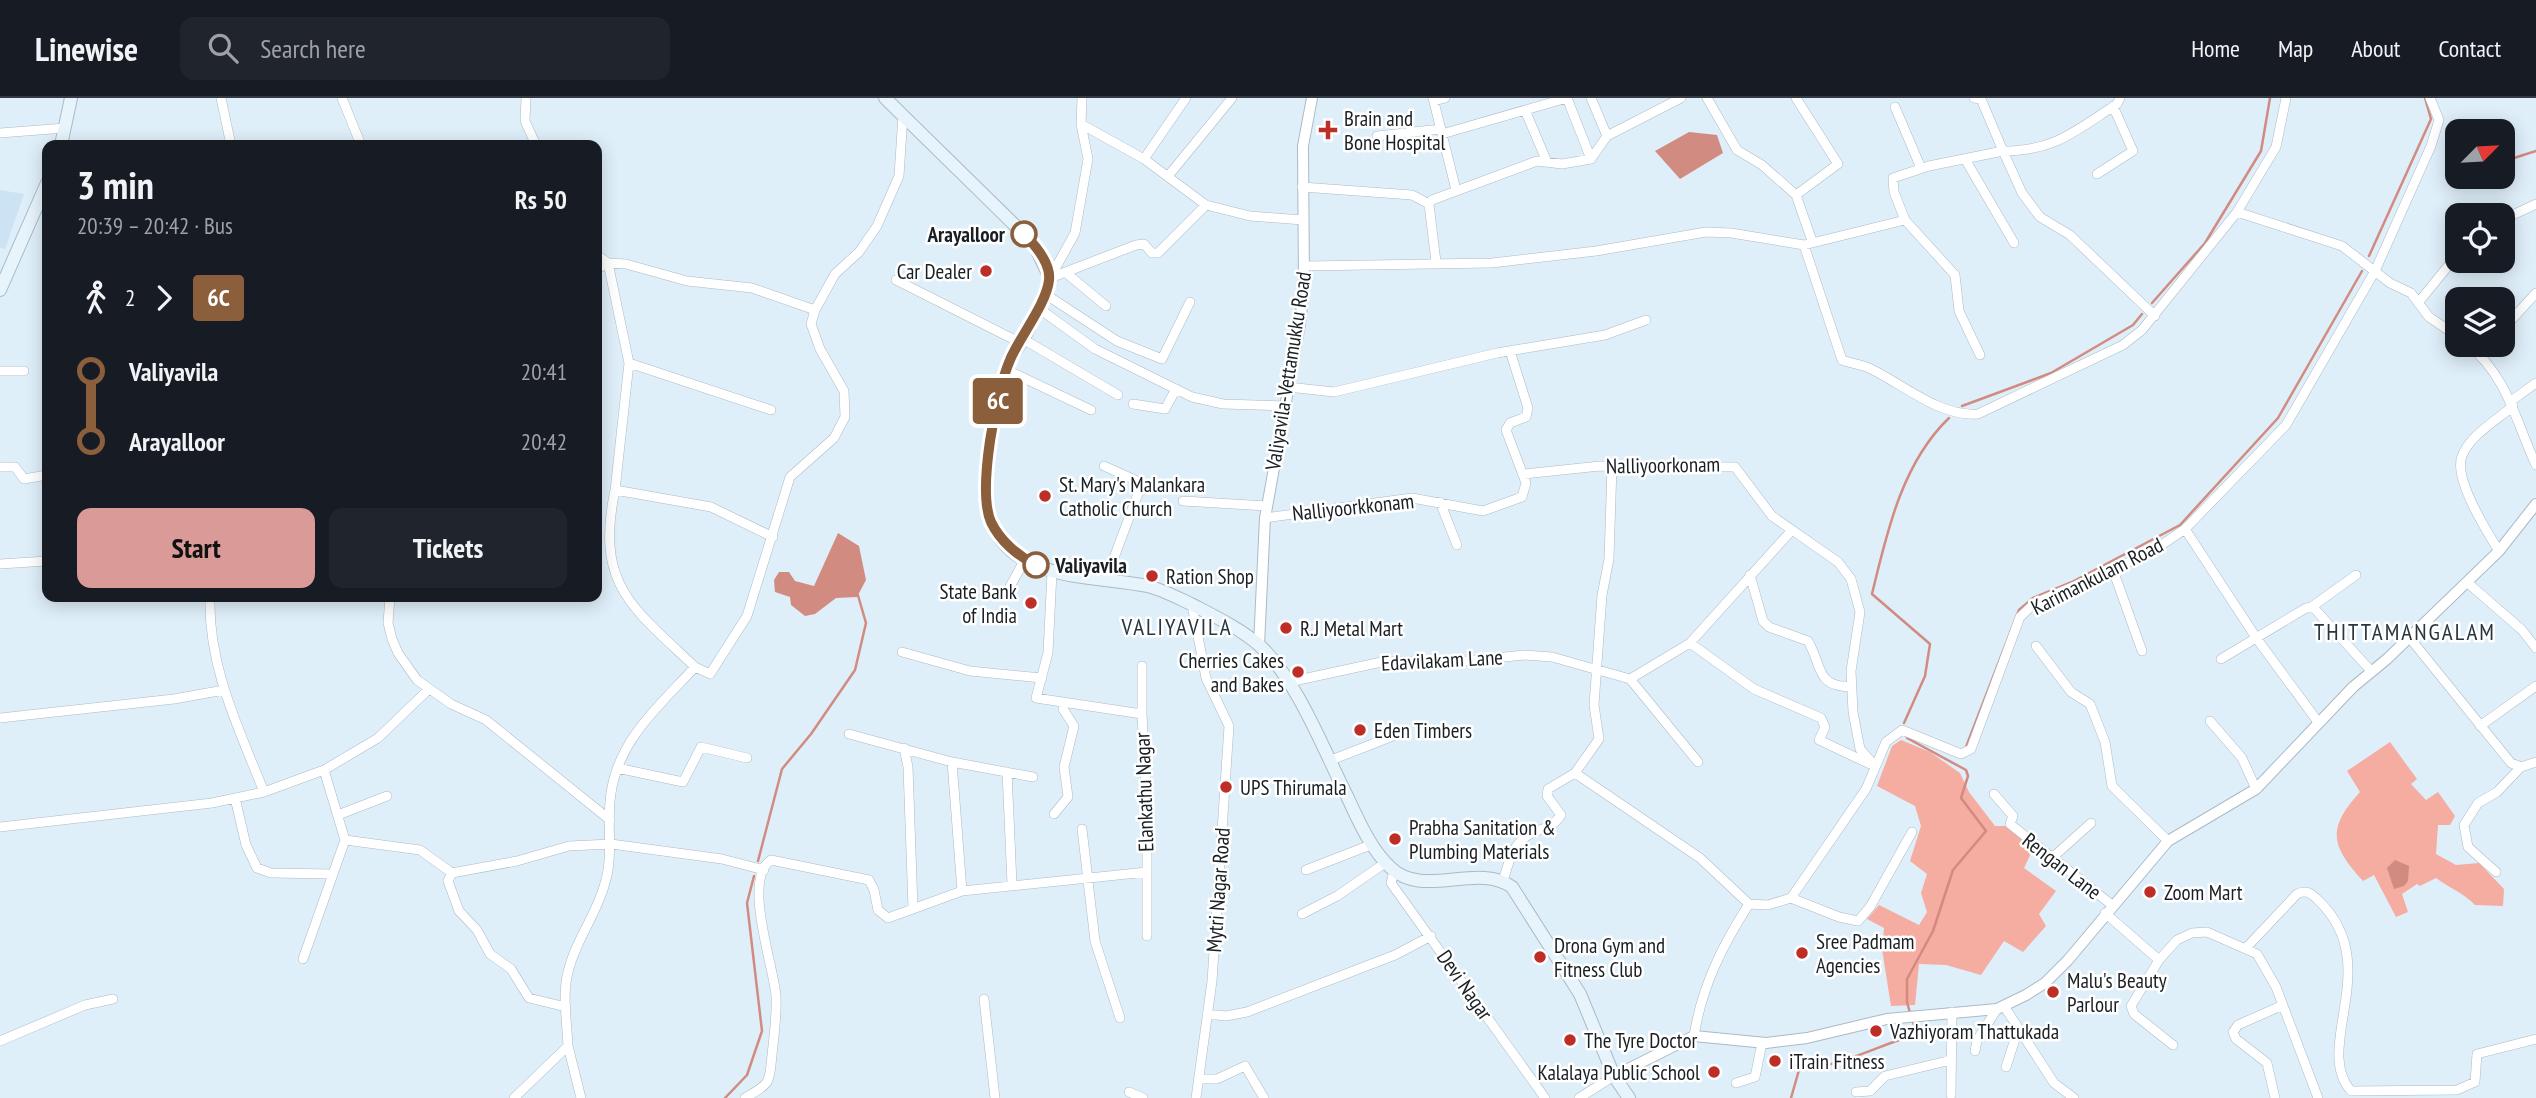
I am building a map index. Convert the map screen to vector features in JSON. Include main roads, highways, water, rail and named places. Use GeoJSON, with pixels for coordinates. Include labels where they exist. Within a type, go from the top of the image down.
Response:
{"type":"FeatureCollection","features":[{"type":"Feature","properties":{"kind":"main road"},"geometry":{"type":"LineString","coordinates":[[62,140],[71,98]]}},
{"type":"Feature","properties":{"kind":"main road"},"geometry":{"type":"LineString","coordinates":[[885,98],[1034,244],[1050,278],[1045,294],[1007,370],[995,412],[986,484],[987,508],[997,532],[1025,559],[1052,572],[1151,587],[1192,605],[1259,645],[1289,682],[1373,844],[1389,867],[1421,880],[1487,877],[1513,887],[1580,994],[1614,1076],[1629,1098]]}},
{"type":"Feature","properties":{"kind":"main road"},"geometry":{"type":"LineString","coordinates":[[0,290],[42,194]]}},
{"type":"Feature","properties":{"kind":"waterway"},"geometry":{"type":"LineString","coordinates":[[2152,303],[2205,243],[2261,151],[2270,98]]}},
{"type":"Feature","properties":{"kind":"waterway"},"geometry":{"type":"LineString","coordinates":[[2369,256],[2431,119],[2425,98]]}},
{"type":"Feature","properties":{"kind":"waterway"},"geometry":{"type":"LineString","coordinates":[[2515,158],[2536,151]]}},
{"type":"Feature","properties":{"kind":"waterway"},"geometry":{"type":"LineString","coordinates":[[1966,747],[2019,610],[2033,598],[2072,582],[2180,525],[2278,418],[2362,271]]}},
{"type":"Feature","properties":{"kind":"waterway"},"geometry":{"type":"LineString","coordinates":[[1962,406],[2051,373],[2133,325],[2142,314]]}},
{"type":"Feature","properties":{"kind":"waterway"},"geometry":{"type":"LineString","coordinates":[[1904,723],[1925,676],[1930,644],[1872,594],[1898,500],[1908,477],[1919,456],[1949,418]]}},
{"type":"Feature","properties":{"kind":"waterway"},"geometry":{"type":"LineString","coordinates":[[758,861],[782,769],[811,734],[855,670],[866,623],[857,592]]}},
{"type":"Feature","properties":{"kind":"waterway"},"geometry":{"type":"LineString","coordinates":[[1907,738],[1966,770],[1968,776],[1961,798],[1986,831],[1953,870],[1933,931],[1907,979],[1910,1013]]}},
{"type":"Feature","properties":{"kind":"waterway"},"geometry":{"type":"LineString","coordinates":[[725,1098],[747,1075],[762,1031],[747,903],[754,876]]}},
{"type":"Feature","properties":{"kind":"waterway"},"geometry":{"type":"LineString","coordinates":[[1791,1098],[1799,1070],[1845,1060],[1917,1034],[1912,1019]]}},
{"type":"Feature","properties":{"kind":"place","name":"Brain and Bone Hospital"},"geometry":{"type":"Point","coordinates":[1328,130]}},
{"type":"Feature","properties":{"kind":"place","name":"Arayalloor"},"geometry":{"type":"Point","coordinates":[1024,234]}},
{"type":"Feature","properties":{"kind":"place","name":"Car Dealer"},"geometry":{"type":"Point","coordinates":[986,271]}},
{"type":"Feature","properties":{"kind":"place","name":"St. Mary's Malankara Catholic Church"},"geometry":{"type":"Point","coordinates":[1045,496]}},
{"type":"Feature","properties":{"kind":"place","name":"Valiyavila"},"geometry":{"type":"Point","coordinates":[1036,565]}},
{"type":"Feature","properties":{"kind":"place","name":"Ration Shop"},"geometry":{"type":"Point","coordinates":[1152,576]}},
{"type":"Feature","properties":{"kind":"place","name":"State Bank of India"},"geometry":{"type":"Point","coordinates":[1031,603]}},
{"type":"Feature","properties":{"kind":"place","name":"R.J Metal Mart"},"geometry":{"type":"Point","coordinates":[1286,628]}},
{"type":"Feature","properties":{"kind":"place","name":"Cherries Cakes and Bakes"},"geometry":{"type":"Point","coordinates":[1298,672]}},
{"type":"Feature","properties":{"kind":"place","name":"Eden Timbers"},"geometry":{"type":"Point","coordinates":[1360,730]}},
{"type":"Feature","properties":{"kind":"place","name":"UPS Thirumala"},"geometry":{"type":"Point","coordinates":[1226,787]}},
{"type":"Feature","properties":{"kind":"place","name":"Prabha Sanitation & Plumbing Materials"},"geometry":{"type":"Point","coordinates":[1395,839]}},
{"type":"Feature","properties":{"kind":"place","name":"Zoom Mart"},"geometry":{"type":"Point","coordinates":[2150,892]}},
{"type":"Feature","properties":{"kind":"place","name":"Sree Padmam Agencies"},"geometry":{"type":"Point","coordinates":[1802,953]}},
{"type":"Feature","properties":{"kind":"place","name":"Drona Gym and Fitness Club"},"geometry":{"type":"Point","coordinates":[1540,957]}},
{"type":"Feature","properties":{"kind":"place","name":"Malu's Beauty Parlour"},"geometry":{"type":"Point","coordinates":[2053,992]}},
{"type":"Feature","properties":{"kind":"place","name":"Vazhiyoram Thattukada"},"geometry":{"type":"Point","coordinates":[1876,1031]}},
{"type":"Feature","properties":{"kind":"place","name":"The Tyre Doctor"},"geometry":{"type":"Point","coordinates":[1570,1040]}},
{"type":"Feature","properties":{"kind":"place","name":"iTrain Fitness"},"geometry":{"type":"Point","coordinates":[1775,1061]}},
{"type":"Feature","properties":{"kind":"place","name":"Kalalaya Public School"},"geometry":{"type":"Point","coordinates":[1714,1072]}},
{"type":"Feature","properties":{"kind":"district","name":"VALIYAVILA"},"geometry":{"type":"Point","coordinates":[1177,626]}},
{"type":"Feature","properties":{"kind":"district","name":"THITTAMANGALAM"},"geometry":{"type":"Point","coordinates":[2405,631]}}]}
